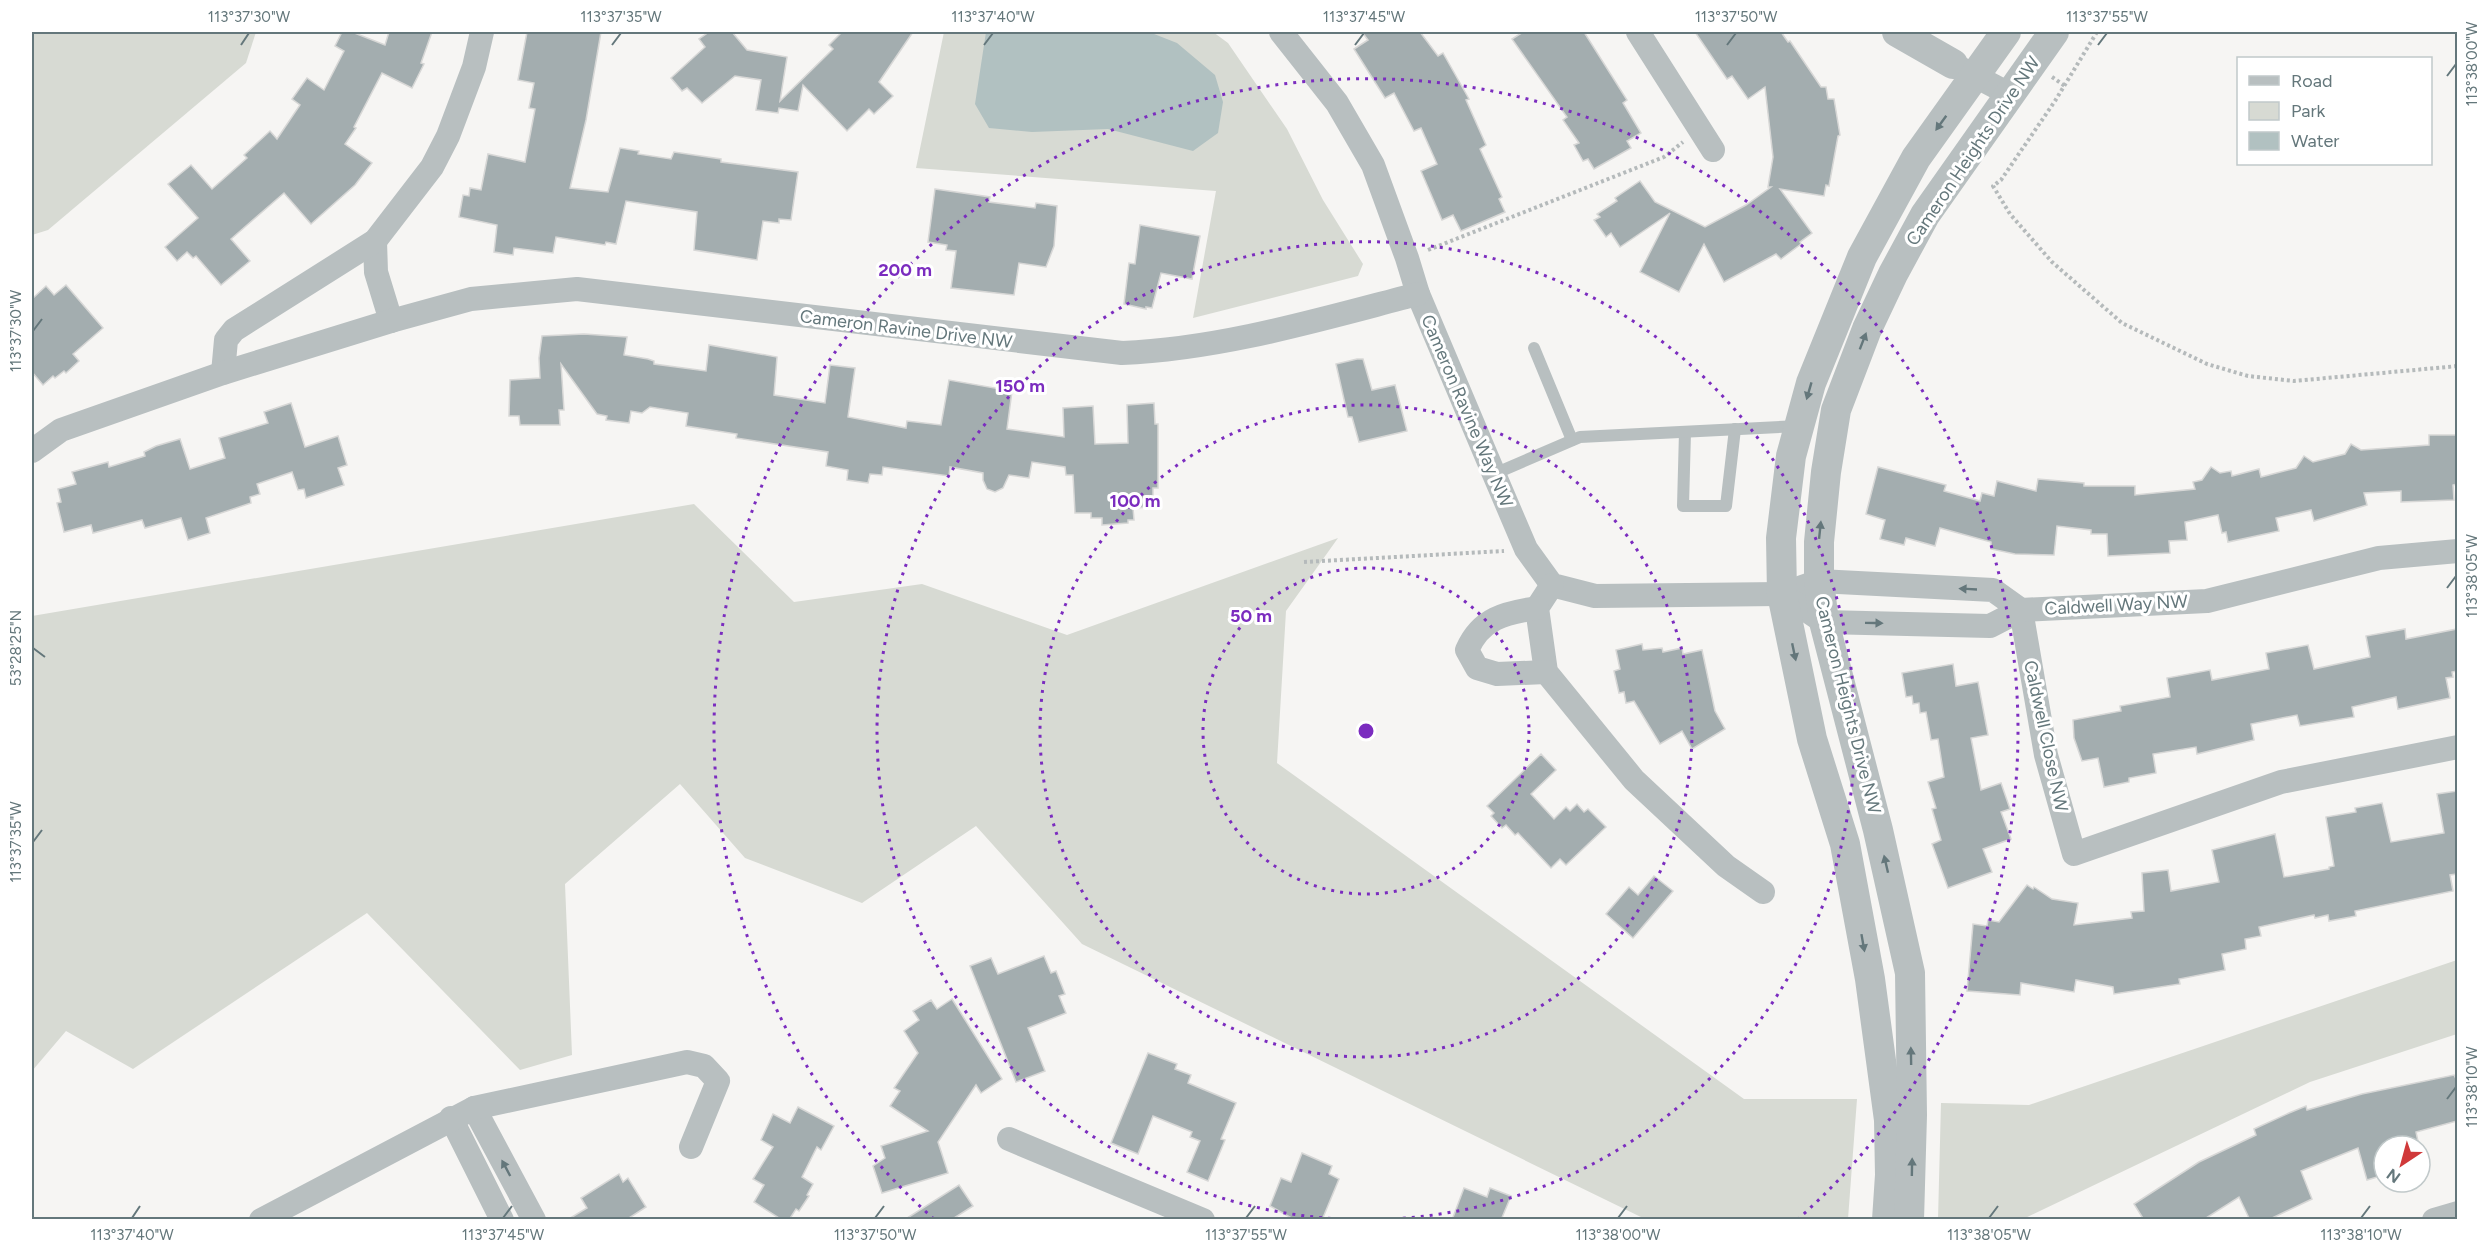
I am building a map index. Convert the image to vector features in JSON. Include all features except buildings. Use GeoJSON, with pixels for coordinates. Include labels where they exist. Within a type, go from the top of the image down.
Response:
{"type":"FeatureCollection","features":[{"type":"Feature","properties":{"kind":"street"},"geometry":{"type":"LineString","coordinates":[[223,374],[226,340],[234,330],[375,241],[432,167],[448,136],[474,67],[482,32]]}},
{"type":"Feature","properties":{"kind":"street","name":"Cameron Ravine Way NW"},"geometry":{"type":"LineString","coordinates":[[1281,32],[1337,103],[1373,165],[1418,294],[1494,474],[1526,549],[1552,585]]}},
{"type":"Feature","properties":{"kind":"street"},"geometry":{"type":"LineString","coordinates":[[1638,32],[1713,150]]}},
{"type":"Feature","properties":{"kind":"street"},"geometry":{"type":"LineString","coordinates":[[1897,32],[2011,95]]}},
{"type":"Feature","properties":{"kind":"street","name":"Cameron Heights Drive NW"},"geometry":{"type":"LineString","coordinates":[[1909,1220],[1900,1118],[1870,979],[1845,844],[1812,739],[1782,594],[1781,538],[1791,456],[1811,383],[1863,257],[1964,70],[2006,32]]}},
{"type":"Feature","properties":{"kind":"street","name":"Cameron Heights Drive NW"},"geometry":{"type":"LineString","coordinates":[[1887,1220],[1890,1175],[1900,1118],[1910,973],[1878,830],[1824,622],[1819,581],[1819,542],[1826,472],[1836,410],[1867,329],[1893,274],[1925,215],[2054,32]]}},
{"type":"Feature","properties":{"kind":"street"},"geometry":{"type":"LineString","coordinates":[[375,241],[376,272],[391,321]]}},
{"type":"Feature","properties":{"kind":"street","name":"Cameron Ravine Drive NW"},"geometry":{"type":"LineString","coordinates":[[32,451],[62,430],[223,374],[391,321],[471,299],[577,289],[1122,353],[1172,351],[1224,341],[1418,294]]}},
{"type":"Feature","properties":{"kind":"street","name":"Caldwell Way NW"},"geometry":{"type":"LineString","coordinates":[[1824,622],[1990,626],[2021,610],[2207,601],[2379,558],[2457,551]]}},
{"type":"Feature","properties":{"kind":"street"},"geometry":{"type":"LineString","coordinates":[[1763,892],[1726,866],[1634,780],[1546,672],[1537,608],[1552,585],[1595,596],[1782,594],[1819,581],[1993,590],[2021,610]]}},
{"type":"Feature","properties":{"kind":"street"},"geometry":{"type":"LineString","coordinates":[[1782,594],[1824,622]]}},
{"type":"Feature","properties":{"kind":"street"},"geometry":{"type":"LineString","coordinates":[[1537,608],[1512,612],[1493,620],[1474,634],[1467,650],[1477,668],[1497,674],[1546,672]]}},
{"type":"Feature","properties":{"kind":"street","name":"Caldwell Close NW"},"geometry":{"type":"LineString","coordinates":[[2021,610],[2046,755],[2074,854],[2281,782],[2457,747]]}},
{"type":"Feature","properties":{"kind":"street"},"geometry":{"type":"LineString","coordinates":[[261,1220],[451,1118],[474,1108],[687,1062],[704,1066],[718,1081],[691,1147]]}},
{"type":"Feature","properties":{"kind":"street"},"geometry":{"type":"LineString","coordinates":[[474,1108],[534,1220]]}},
{"type":"Feature","properties":{"kind":"street"},"geometry":{"type":"LineString","coordinates":[[451,1118],[502,1220]]}},
{"type":"Feature","properties":{"kind":"street"},"geometry":{"type":"LineString","coordinates":[[1009,1139],[1203,1220]]}},
{"type":"Feature","properties":{"kind":"street"},"geometry":{"type":"LineString","coordinates":[[2434,1220],[2457,1213]]}},
{"type":"Feature","properties":{"kind":"lane"},"geometry":{"type":"LineString","coordinates":[[1534,348],[1572,440]]}},
{"type":"Feature","properties":{"kind":"lane"},"geometry":{"type":"LineString","coordinates":[[1494,474],[1580,437],[1799,426]]}},
{"type":"Feature","properties":{"kind":"lane"},"geometry":{"type":"LineString","coordinates":[[1685,432],[1683,506],[1726,506],[1735,429]]}},
{"type":"Feature","properties":{"kind":"path"},"geometry":{"type":"LineString","coordinates":[[2097,32],[2055,101],[2001,180],[1993,186],[2010,214],[2052,262],[2121,323],[2207,364],[2248,376],[2294,381],[2457,366]]}},
{"type":"Feature","properties":{"kind":"path"},"geometry":{"type":"LineString","coordinates":[[1407,258],[1664,157],[1700,129]]}},
{"type":"Feature","properties":{"kind":"path"},"geometry":{"type":"LineString","coordinates":[[1304,562],[1526,549]]}},
{"type":"Feature","properties":{"kind":"green space"},"geometry":{"type":"Polygon","coordinates":[[[32,32],[256,32],[246,63],[48,230],[32,235],[32,32]]]}},
{"type":"Feature","properties":{"kind":"green space"},"geometry":{"type":"Polygon","coordinates":[[[944,32],[1213,32],[1228,43],[1287,129],[1323,200],[1363,264],[1358,276],[1193,318],[1216,191],[916,168],[944,32]]]}},
{"type":"Feature","properties":{"kind":"green space"},"geometry":{"type":"Polygon","coordinates":[[[694,504],[794,602],[922,584],[1067,635],[1338,538],[1286,611],[1277,763],[1744,1099],[1857,1099],[1848,1219],[1645,1219],[1082,944],[976,826],[862,903],[745,858],[680,784],[565,884],[572,1055],[520,1070],[367,913],[133,1069],[66,1031],[32,1071],[32,616],[694,504]]]}},
{"type":"Feature","properties":{"kind":"green space"},"geometry":{"type":"Polygon","coordinates":[[[2457,960],[2457,1034],[2310,1082],[2023,1219],[1938,1219],[1941,1103],[2029,1105],[2457,960]]]}},
{"type":"Feature","properties":{"kind":"water"},"geometry":{"type":"Polygon","coordinates":[[[986,32],[1149,32],[1177,43],[1215,75],[1223,102],[1218,133],[1193,151],[1108,129],[1032,132],[989,128],[975,104],[986,32]]]}}]}
